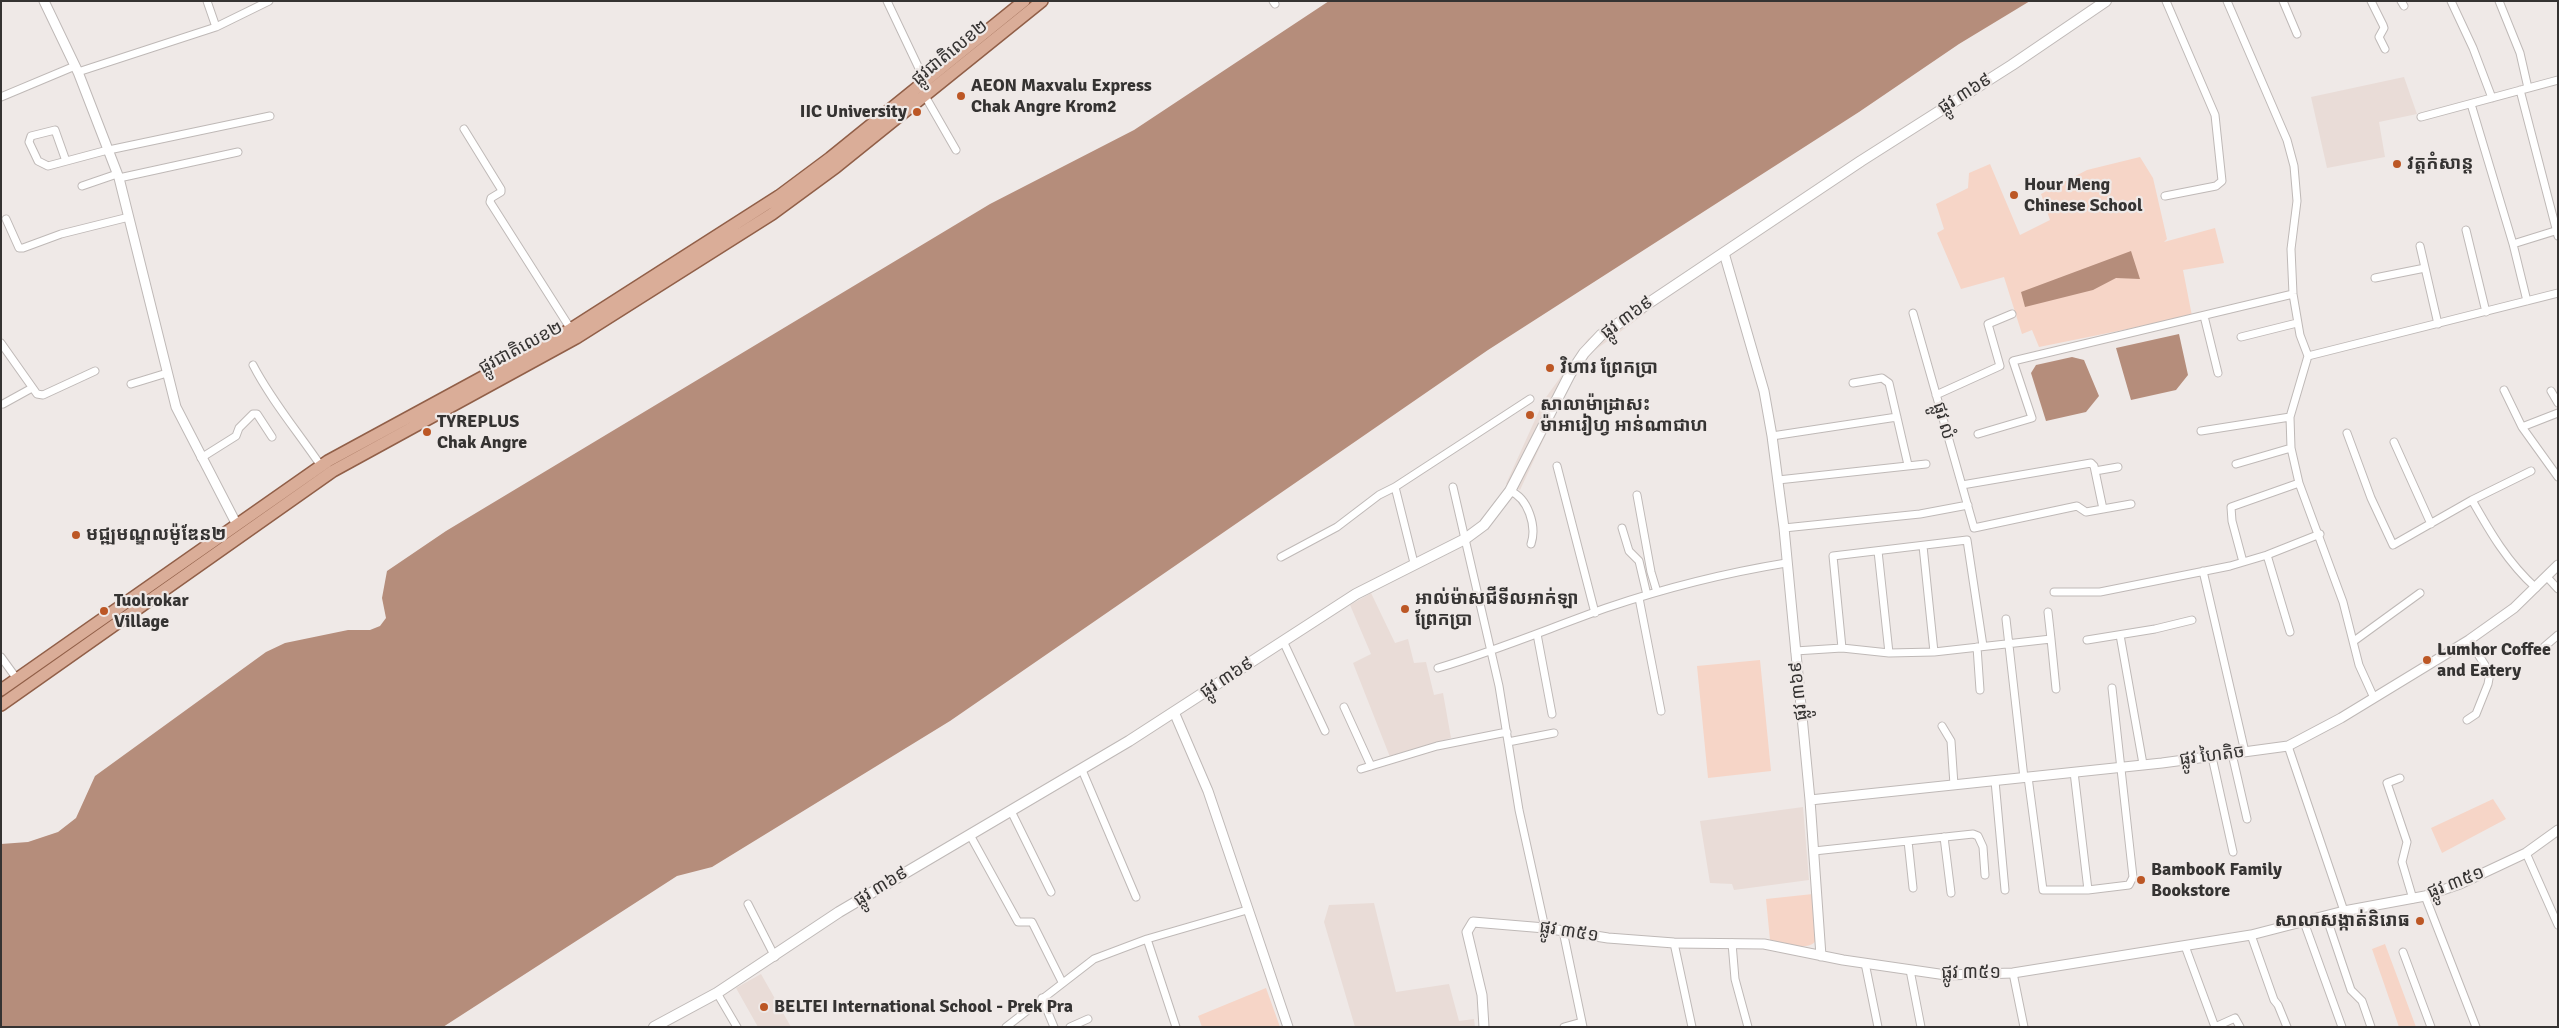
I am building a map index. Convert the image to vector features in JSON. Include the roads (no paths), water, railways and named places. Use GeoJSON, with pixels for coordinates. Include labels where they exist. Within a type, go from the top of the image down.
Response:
{"type":"FeatureCollection","features":[{"type":"Feature","properties":{"kind":"main road","name":"ផ្លូវជាតិលេខ២"},"geometry":{"type":"LineString","coordinates":[[1,705],[286,496],[321,466],[574,334],[791,188],[1024,1]]}},
{"type":"Feature","properties":{"kind":"main road","name":"ផ្លូវជាតិលេខ២"},"geometry":{"type":"LineString","coordinates":[[1,690],[237,525],[574,334],[805,192],[1042,1]]}},
{"type":"Feature","properties":{"kind":"main road","name":"ផ្លូវ ៣៦៩"},"geometry":{"type":"LineString","coordinates":[[654,1027],[717,993],[775,957],[839,912],[1082,770],[1356,594],[1414,563],[1465,539],[1484,526],[1510,491],[1557,396],[1584,354],[1601,335],[1878,149],[2012,65],[2106,1]]}},
{"type":"Feature","properties":{"kind":"street"},"geometry":{"type":"LineString","coordinates":[[44,1],[76,69],[118,176],[176,407],[237,525]]}},
{"type":"Feature","properties":{"kind":"street"},"geometry":{"type":"LineString","coordinates":[[207,1],[216,27]]}},
{"type":"Feature","properties":{"kind":"street"},"geometry":{"type":"LineString","coordinates":[[1,97],[76,69],[216,27],[269,1]]}},
{"type":"Feature","properties":{"kind":"street"},"geometry":{"type":"LineString","coordinates":[[887,1],[925,81]]}},
{"type":"Feature","properties":{"kind":"street"},"geometry":{"type":"LineString","coordinates":[[2165,196],[2220,185],[2222,181],[2215,115],[2166,1]]}},
{"type":"Feature","properties":{"kind":"street"},"geometry":{"type":"LineString","coordinates":[[2227,1],[2290,148],[2298,201],[2291,250],[2293,294],[2297,323],[2308,356],[2290,417],[2291,448],[2299,483],[2320,534],[2354,641],[2359,665],[2374,698]]}},
{"type":"Feature","properties":{"kind":"street"},"geometry":{"type":"LineString","coordinates":[[2282,1],[2297,34]]}},
{"type":"Feature","properties":{"kind":"street"},"geometry":{"type":"LineString","coordinates":[[2371,1],[2384,28],[2379,37],[2385,49]]}},
{"type":"Feature","properties":{"kind":"street"},"geometry":{"type":"LineString","coordinates":[[2451,1],[2473,48],[2492,98]]}},
{"type":"Feature","properties":{"kind":"street"},"geometry":{"type":"LineString","coordinates":[[2499,1],[2520,53],[2524,89],[2557,232],[2513,244]]}},
{"type":"Feature","properties":{"kind":"street"},"geometry":{"type":"LineString","coordinates":[[2421,117],[2558,80]]}},
{"type":"Feature","properties":{"kind":"street"},"geometry":{"type":"LineString","coordinates":[[925,96],[956,150]]}},
{"type":"Feature","properties":{"kind":"street"},"geometry":{"type":"LineString","coordinates":[[2471,104],[2513,244],[2527,301]]}},
{"type":"Feature","properties":{"kind":"street"},"geometry":{"type":"LineString","coordinates":[[66,160],[55,130],[31,136],[29,142],[38,161],[45,166],[270,116]]}},
{"type":"Feature","properties":{"kind":"street"},"geometry":{"type":"LineString","coordinates":[[464,129],[501,189],[501,192],[491,198],[490,202],[574,334]]}},
{"type":"Feature","properties":{"kind":"street"},"geometry":{"type":"LineString","coordinates":[[82,186],[118,176],[238,152]]}},
{"type":"Feature","properties":{"kind":"street"},"geometry":{"type":"LineString","coordinates":[[6,219],[15,243],[18,248],[23,248],[61,234],[129,217]]}},
{"type":"Feature","properties":{"kind":"street"},"geometry":{"type":"LineString","coordinates":[[2466,230],[2486,312]]}},
{"type":"Feature","properties":{"kind":"street"},"geometry":{"type":"LineString","coordinates":[[2420,246],[2438,324]]}},
{"type":"Feature","properties":{"kind":"street","name":"ផ្លូវ ៣៦៩"},"geometry":{"type":"LineString","coordinates":[[1724,253],[1755,357],[1772,436],[1784,528],[1810,800],[1821,956]]}},
{"type":"Feature","properties":{"kind":"street"},"geometry":{"type":"LineString","coordinates":[[2375,278],[2425,268]]}},
{"type":"Feature","properties":{"kind":"street"},"geometry":{"type":"LineString","coordinates":[[2308,356],[2558,293]]}},
{"type":"Feature","properties":{"kind":"street"},"geometry":{"type":"LineString","coordinates":[[1936,395],[2013,361],[2293,294]]}},
{"type":"Feature","properties":{"kind":"street","name":"ផ្លូវ លំ"},"geometry":{"type":"LineString","coordinates":[[1913,313],[1974,528],[2077,506],[2086,512],[2103,509]]}},
{"type":"Feature","properties":{"kind":"street"},"geometry":{"type":"LineString","coordinates":[[2000,366],[1988,324],[2012,314]]}},
{"type":"Feature","properties":{"kind":"street"},"geometry":{"type":"LineString","coordinates":[[2204,316],[2218,373]]}},
{"type":"Feature","properties":{"kind":"street"},"geometry":{"type":"LineString","coordinates":[[2241,337],[2297,323]]}},
{"type":"Feature","properties":{"kind":"street"},"geometry":{"type":"LineString","coordinates":[[1,342],[37,394],[42,395],[95,371]]}},
{"type":"Feature","properties":{"kind":"street"},"geometry":{"type":"LineString","coordinates":[[1978,434],[2032,418],[2013,361]]}},
{"type":"Feature","properties":{"kind":"street"},"geometry":{"type":"LineString","coordinates":[[253,365],[268,395],[279,404],[321,466]]}},
{"type":"Feature","properties":{"kind":"street"},"geometry":{"type":"LineString","coordinates":[[131,384],[167,373]]}},
{"type":"Feature","properties":{"kind":"street"},"geometry":{"type":"LineString","coordinates":[[1853,383],[1886,379],[1908,465]]}},
{"type":"Feature","properties":{"kind":"street"},"geometry":{"type":"LineString","coordinates":[[3,404],[32,388]]}},
{"type":"Feature","properties":{"kind":"street"},"geometry":{"type":"LineString","coordinates":[[2504,390],[2522,427],[2558,477]]}},
{"type":"Feature","properties":{"kind":"street"},"geometry":{"type":"LineString","coordinates":[[2551,391],[2558,403]]}},
{"type":"Feature","properties":{"kind":"street"},"geometry":{"type":"LineString","coordinates":[[1281,557],[1337,527],[1378,495],[1394,487],[1530,399]]}},
{"type":"Feature","properties":{"kind":"street"},"geometry":{"type":"LineString","coordinates":[[2522,427],[2558,413]]}},
{"type":"Feature","properties":{"kind":"street"},"geometry":{"type":"LineString","coordinates":[[201,458],[236,436],[239,428],[255,414],[272,437]]}},
{"type":"Feature","properties":{"kind":"street"},"geometry":{"type":"LineString","coordinates":[[1772,436],[1897,417]]}},
{"type":"Feature","properties":{"kind":"street"},"geometry":{"type":"LineString","coordinates":[[2201,431],[2290,417]]}},
{"type":"Feature","properties":{"kind":"street"},"geometry":{"type":"LineString","coordinates":[[2347,433],[2371,498],[2393,545],[2472,500],[2531,471]]}},
{"type":"Feature","properties":{"kind":"street"},"geometry":{"type":"LineString","coordinates":[[2394,442],[2431,524]]}},
{"type":"Feature","properties":{"kind":"street"},"geometry":{"type":"LineString","coordinates":[[2236,464],[2291,448]]}},
{"type":"Feature","properties":{"kind":"street"},"geometry":{"type":"LineString","coordinates":[[1778,480],[1926,464]]}},
{"type":"Feature","properties":{"kind":"street"},"geometry":{"type":"LineString","coordinates":[[1962,485],[2072,465],[2091,464],[2095,471],[2103,509],[2131,504]]}},
{"type":"Feature","properties":{"kind":"street"},"geometry":{"type":"LineString","coordinates":[[1558,466],[1595,613]]}},
{"type":"Feature","properties":{"kind":"street"},"geometry":{"type":"LineString","coordinates":[[2095,471],[2118,466]]}},
{"type":"Feature","properties":{"kind":"street"},"geometry":{"type":"LineString","coordinates":[[2243,562],[2232,521],[2231,507],[2299,483]]}},
{"type":"Feature","properties":{"kind":"street"},"geometry":{"type":"LineString","coordinates":[[1394,487],[1414,563]]}},
{"type":"Feature","properties":{"kind":"street"},"geometry":{"type":"LineString","coordinates":[[1453,487],[1491,652],[1544,928]]}},
{"type":"Feature","properties":{"kind":"street"},"geometry":{"type":"LineString","coordinates":[[1510,491],[1518,494],[1531,518],[1534,536],[1531,544]]}},
{"type":"Feature","properties":{"kind":"street"},"geometry":{"type":"LineString","coordinates":[[1637,495],[1651,572],[1657,592]]}},
{"type":"Feature","properties":{"kind":"street"},"geometry":{"type":"LineString","coordinates":[[2472,500],[2497,544],[2511,563],[2536,588]]}},
{"type":"Feature","properties":{"kind":"street"},"geometry":{"type":"LineString","coordinates":[[1784,528],[1920,514],[1968,505]]}},
{"type":"Feature","properties":{"kind":"street"},"geometry":{"type":"LineString","coordinates":[[1622,528],[1629,551],[1638,561],[1647,595]]}},
{"type":"Feature","properties":{"kind":"street"},"geometry":{"type":"LineString","coordinates":[[2054,592],[2100,592],[2203,571],[2267,555],[2320,534]]}},
{"type":"Feature","properties":{"kind":"street"},"geometry":{"type":"LineString","coordinates":[[1842,648],[1833,556],[1967,540],[1980,646],[1980,690]]}},
{"type":"Feature","properties":{"kind":"street"},"geometry":{"type":"LineString","coordinates":[[1923,546],[1934,652]]}},
{"type":"Feature","properties":{"kind":"street"},"geometry":{"type":"LineString","coordinates":[[1878,551],[1889,653]]}},
{"type":"Feature","properties":{"kind":"street"},"geometry":{"type":"LineString","coordinates":[[2267,555],[2290,632]]}},
{"type":"Feature","properties":{"kind":"street"},"geometry":{"type":"LineString","coordinates":[[1438,668],[1491,652],[1647,595],[1727,573],[1786,563]]}},
{"type":"Feature","properties":{"kind":"street","name":"ផ្លូវ ហៃតិច"},"geometry":{"type":"LineString","coordinates":[[1810,800],[2212,757],[2288,746],[2314,734],[2469,640],[2514,608],[2558,565]]}},
{"type":"Feature","properties":{"kind":"street"},"geometry":{"type":"LineString","coordinates":[[2203,571],[2245,752]]}},
{"type":"Feature","properties":{"kind":"street"},"geometry":{"type":"LineString","coordinates":[[2547,577],[2558,589]]}},
{"type":"Feature","properties":{"kind":"street"},"geometry":{"type":"LineString","coordinates":[[2354,641],[2420,593]]}},
{"type":"Feature","properties":{"kind":"street"},"geometry":{"type":"LineString","coordinates":[[1639,598],[1662,711]]}},
{"type":"Feature","properties":{"kind":"street"},"geometry":{"type":"LineString","coordinates":[[2048,612],[2056,689]]}},
{"type":"Feature","properties":{"kind":"street"},"geometry":{"type":"LineString","coordinates":[[2006,619],[2042,888],[2047,892],[2088,890],[2129,885],[2132,882],[2112,688]]}},
{"type":"Feature","properties":{"kind":"street"},"geometry":{"type":"LineString","coordinates":[[2087,640],[2192,620]]}},
{"type":"Feature","properties":{"kind":"street"},"geometry":{"type":"LineString","coordinates":[[1537,634],[1552,714]]}},
{"type":"Feature","properties":{"kind":"street"},"geometry":{"type":"LineString","coordinates":[[2120,635],[2143,764]]}},
{"type":"Feature","properties":{"kind":"street"},"geometry":{"type":"LineString","coordinates":[[2544,647],[2558,635]]}},
{"type":"Feature","properties":{"kind":"street"},"geometry":{"type":"LineString","coordinates":[[1795,651],[1842,648],[1889,653],[1934,652],[2051,639]]}},
{"type":"Feature","properties":{"kind":"street"},"geometry":{"type":"LineString","coordinates":[[2467,720],[2476,714],[2488,684],[2490,673],[2469,640]]}},
{"type":"Feature","properties":{"kind":"street"},"geometry":{"type":"LineString","coordinates":[[1283,641],[1325,731]]}},
{"type":"Feature","properties":{"kind":"street"},"geometry":{"type":"LineString","coordinates":[[1,656],[16,679]]}},
{"type":"Feature","properties":{"kind":"street"},"geometry":{"type":"LineString","coordinates":[[1344,707],[1371,766]]}},
{"type":"Feature","properties":{"kind":"street"},"geometry":{"type":"LineString","coordinates":[[1174,712],[1208,791],[1288,1027]]}},
{"type":"Feature","properties":{"kind":"street"},"geometry":{"type":"LineString","coordinates":[[1942,726],[1951,741],[1954,786]]}},
{"type":"Feature","properties":{"kind":"street"},"geometry":{"type":"LineString","coordinates":[[1361,769],[1437,746],[1507,732]]}},
{"type":"Feature","properties":{"kind":"street"},"geometry":{"type":"LineString","coordinates":[[1508,742],[1554,732]]}},
{"type":"Feature","properties":{"kind":"street"},"geometry":{"type":"LineString","coordinates":[[2288,746],[2344,911]]}},
{"type":"Feature","properties":{"kind":"street"},"geometry":{"type":"LineString","coordinates":[[2232,754],[2247,819]]}},
{"type":"Feature","properties":{"kind":"street"},"geometry":{"type":"LineString","coordinates":[[2212,757],[2233,852]]}},
{"type":"Feature","properties":{"kind":"street"},"geometry":{"type":"LineString","coordinates":[[1082,770],[1136,897]]}},
{"type":"Feature","properties":{"kind":"street"},"geometry":{"type":"LineString","coordinates":[[2074,772],[2088,890]]}},
{"type":"Feature","properties":{"kind":"street"},"geometry":{"type":"LineString","coordinates":[[2400,778],[2387,782],[2407,842],[2402,862],[2413,899]]}},
{"type":"Feature","properties":{"kind":"street"},"geometry":{"type":"LineString","coordinates":[[1995,781],[2005,890]]}},
{"type":"Feature","properties":{"kind":"street"},"geometry":{"type":"LineString","coordinates":[[1011,811],[1051,892]]}},
{"type":"Feature","properties":{"kind":"street","name":"ផ្លូវ ៣៥១"},"geometry":{"type":"LineString","coordinates":[[1484,1027],[1482,995],[1467,932],[1470,924],[1481,921],[1608,938],[1674,943],[1732,942],[1764,944],[1821,956],[1946,975],[2013,973],[2251,935],[2344,911],[2426,896],[2460,884],[2526,853],[2558,830]]}},
{"type":"Feature","properties":{"kind":"street"},"geometry":{"type":"LineString","coordinates":[[1814,851],[1973,834],[1978,836],[1983,847],[1985,875]]}},
{"type":"Feature","properties":{"kind":"street"},"geometry":{"type":"LineString","coordinates":[[970,835],[1018,922],[1032,922],[1062,982]]}},
{"type":"Feature","properties":{"kind":"street"},"geometry":{"type":"LineString","coordinates":[[1944,837],[1951,893]]}},
{"type":"Feature","properties":{"kind":"street"},"geometry":{"type":"LineString","coordinates":[[1908,841],[1913,888]]}},
{"type":"Feature","properties":{"kind":"street"},"geometry":{"type":"LineString","coordinates":[[2526,853],[2558,925]]}},
{"type":"Feature","properties":{"kind":"street"},"geometry":{"type":"LineString","coordinates":[[2426,896],[2476,1027]]}},
{"type":"Feature","properties":{"kind":"street"},"geometry":{"type":"LineString","coordinates":[[748,904],[775,957]]}},
{"type":"Feature","properties":{"kind":"street"},"geometry":{"type":"LineString","coordinates":[[1006,1027],[1094,959],[1147,939],[1247,910]]}},
{"type":"Feature","properties":{"kind":"street"},"geometry":{"type":"LineString","coordinates":[[2326,916],[2350,990],[2362,1001],[2371,1027]]}},
{"type":"Feature","properties":{"kind":"street"},"geometry":{"type":"LineString","coordinates":[[2304,922],[2342,1027]]}},
{"type":"Feature","properties":{"kind":"street"},"geometry":{"type":"LineString","coordinates":[[1562,932],[1582,1024],[1564,1027]]}},
{"type":"Feature","properties":{"kind":"street"},"geometry":{"type":"LineString","coordinates":[[2251,935],[2274,1000],[2278,1005],[2286,1027]]}},
{"type":"Feature","properties":{"kind":"street"},"geometry":{"type":"LineString","coordinates":[[1147,939],[1176,1027]]}},
{"type":"Feature","properties":{"kind":"street"},"geometry":{"type":"LineString","coordinates":[[1732,942],[1735,979],[1748,1027]]}},
{"type":"Feature","properties":{"kind":"street"},"geometry":{"type":"LineString","coordinates":[[1674,943],[1692,1027]]}},
{"type":"Feature","properties":{"kind":"street"},"geometry":{"type":"LineString","coordinates":[[2185,946],[2215,1027],[2235,1018],[2240,1027]]}},
{"type":"Feature","properties":{"kind":"street"},"geometry":{"type":"LineString","coordinates":[[2403,952],[2430,1027]]}},
{"type":"Feature","properties":{"kind":"street"},"geometry":{"type":"LineString","coordinates":[[1864,963],[1878,1027]]}},
{"type":"Feature","properties":{"kind":"street"},"geometry":{"type":"LineString","coordinates":[[1910,970],[1921,1027]]}},
{"type":"Feature","properties":{"kind":"street"},"geometry":{"type":"LineString","coordinates":[[2013,973],[2024,1027]]}},
{"type":"Feature","properties":{"kind":"street"},"geometry":{"type":"LineString","coordinates":[[717,993],[737,1027]]}},
{"type":"Feature","properties":{"kind":"street"},"geometry":{"type":"LineString","coordinates":[[1042,998],[1054,1027]]}},
{"type":"Feature","properties":{"kind":"street"},"geometry":{"type":"LineString","coordinates":[[1070,1027],[1088,1018]]}},
{"type":"Feature","properties":{"kind":"place","name":"AEON Maxvalu Express Chak Angre Krom2"},"geometry":{"type":"Point","coordinates":[961,96]}},
{"type":"Feature","properties":{"kind":"place","name":"IIC University"},"geometry":{"type":"Point","coordinates":[917,112]}},
{"type":"Feature","properties":{"kind":"place","name":"វត្តកំសាន្ត"},"geometry":{"type":"Point","coordinates":[2397,164]}},
{"type":"Feature","properties":{"kind":"place","name":"Hour Meng Chinese School"},"geometry":{"type":"Point","coordinates":[2014,195]}},
{"type":"Feature","properties":{"kind":"place","name":"វិហារ ព្រែកប្រា"},"geometry":{"type":"Point","coordinates":[1550,368]}},
{"type":"Feature","properties":{"kind":"place","name":"សាលាម៉ាដ្រាសះ ម៉ាអារៀហ្វ អាន់ណាជាហ"},"geometry":{"type":"Point","coordinates":[1530,415]}},
{"type":"Feature","properties":{"kind":"place","name":"TYREPLUS Chak Angre"},"geometry":{"type":"Point","coordinates":[427,432]}},
{"type":"Feature","properties":{"kind":"place","name":"មជ្ឍមណ្ឌលម៉ូឌែន២"},"geometry":{"type":"Point","coordinates":[76,535]}},
{"type":"Feature","properties":{"kind":"place","name":"អាល់ម៉ាសជីទីលអាក់ឡា ព្រែកប្រា"},"geometry":{"type":"Point","coordinates":[1405,609]}},
{"type":"Feature","properties":{"kind":"place","name":"Tuolrokar Village"},"geometry":{"type":"Point","coordinates":[104,611]}},
{"type":"Feature","properties":{"kind":"place","name":"Lumhor Coffee and Eatery"},"geometry":{"type":"Point","coordinates":[2427,660]}},
{"type":"Feature","properties":{"kind":"place","name":"BambooK Family Bookstore"},"geometry":{"type":"Point","coordinates":[2141,880]}},
{"type":"Feature","properties":{"kind":"place","name":"សាលាសង្កាត់និរោធ"},"geometry":{"type":"Point","coordinates":[2420,921]}},
{"type":"Feature","properties":{"kind":"place","name":"BELTEI International School - Prek Pra"},"geometry":{"type":"Point","coordinates":[764,1007]}}]}
